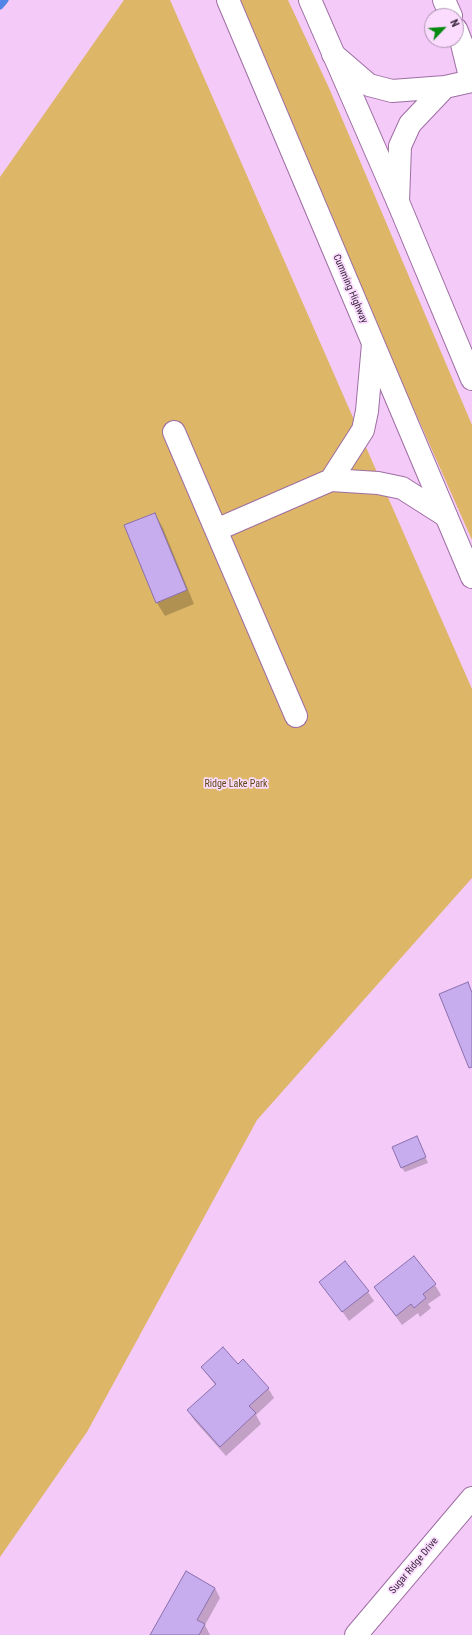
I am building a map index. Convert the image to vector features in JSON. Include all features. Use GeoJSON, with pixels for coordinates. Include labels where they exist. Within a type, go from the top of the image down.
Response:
{"type":"FeatureCollection","features":[{"type":"Feature","properties":{"kind":"main road","name":"Cumming Highway"},"geometry":{"type":"LineString","coordinates":[[228,0],[472,577]]}},
{"type":"Feature","properties":{"kind":"main road"},"geometry":{"type":"LineString","coordinates":[[310,0],[398,202],[472,379]]}},
{"type":"Feature","properties":{"kind":"main road"},"geometry":{"type":"LineString","coordinates":[[333,54],[369,85],[392,91],[445,87],[471,81],[463,48]]}},
{"type":"Feature","properties":{"kind":"main road"},"geometry":{"type":"LineString","coordinates":[[398,202],[400,146],[410,124],[445,87]]}},
{"type":"Feature","properties":{"kind":"main road"},"geometry":{"type":"LineString","coordinates":[[331,480],[363,430],[367,411],[373,344]]}},
{"type":"Feature","properties":{"kind":"main road"},"geometry":{"type":"LineString","coordinates":[[174,432],[296,716]]}},
{"type":"Feature","properties":{"kind":"main road"},"geometry":{"type":"LineString","coordinates":[[216,530],[331,480],[378,483],[402,488],[446,516]]}},
{"type":"Feature","properties":{"kind":"main road","name":"Sugar Ridge Drive"},"geometry":{"type":"LineString","coordinates":[[356,1635],[472,1498]]}},
{"type":"Feature","properties":{"kind":"green space","name":"Ridge Lake Park"},"geometry":{"type":"Polygon","coordinates":[[[124,0],[170,0],[472,689],[472,878],[257,1120],[87,1432],[0,1557],[0,177],[124,0]]]}},
{"type":"Feature","properties":{"kind":"green space"},"geometry":{"type":"Polygon","coordinates":[[[239,0],[288,0],[329,88],[472,425],[472,540],[361,290],[239,0]]]}},
{"type":"Feature","properties":{"kind":"building"},"geometry":{"type":"Polygon","coordinates":[[[155,513],[187,590],[156,603],[124,525],[155,513]]]}},
{"type":"Feature","properties":{"kind":"building"},"geometry":{"type":"Polygon","coordinates":[[[468,982],[472,993],[472,1067],[469,1068],[439,994],[468,982]]]}},
{"type":"Feature","properties":{"kind":"building"},"geometry":{"type":"Polygon","coordinates":[[[417,1136],[426,1157],[401,1168],[392,1147],[417,1136]]]}},
{"type":"Feature","properties":{"kind":"building"},"geometry":{"type":"Polygon","coordinates":[[[414,1256],[436,1284],[423,1294],[426,1298],[414,1308],[411,1304],[396,1316],[374,1287],[414,1256]]]}},
{"type":"Feature","properties":{"kind":"building"},"geometry":{"type":"Polygon","coordinates":[[[345,1261],[369,1291],[342,1312],[319,1282],[345,1261]]]}},
{"type":"Feature","properties":{"kind":"building"},"geometry":{"type":"Polygon","coordinates":[[[223,1347],[238,1364],[243,1359],[269,1388],[249,1406],[256,1413],[220,1447],[187,1410],[216,1384],[201,1367],[223,1347]]]}},
{"type":"Feature","properties":{"kind":"building"},"geometry":{"type":"Polygon","coordinates":[[[186,1571],[215,1588],[197,1620],[205,1624],[199,1635],[150,1635],[186,1571]]]}},
{"type":"Feature","properties":{"kind":"waterway"},"geometry":{"type":"LineString","coordinates":[[0,6],[5,0]]}}]}
